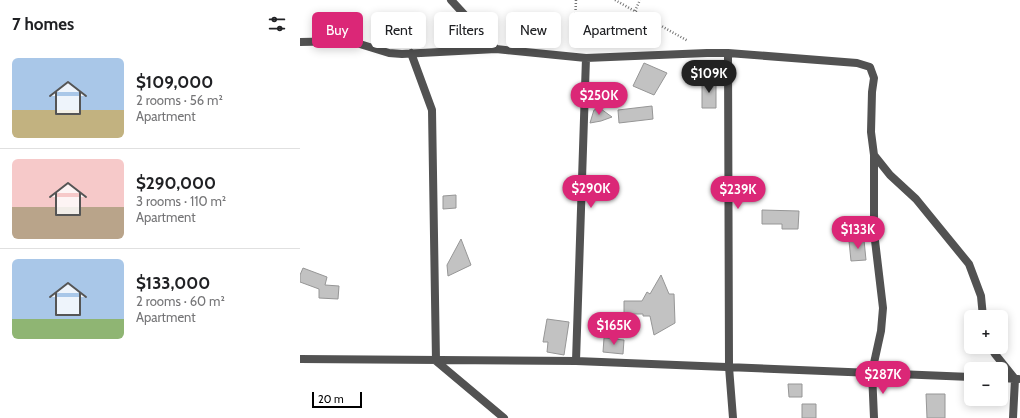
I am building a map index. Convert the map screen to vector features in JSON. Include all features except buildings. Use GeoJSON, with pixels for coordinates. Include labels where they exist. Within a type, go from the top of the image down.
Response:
{"type":"FeatureCollection","features":[{"type":"Feature","properties":{"kind":"street"},"geometry":{"type":"LineString","coordinates":[[451,0],[496,49]]}},
{"type":"Feature","properties":{"kind":"street"},"geometry":{"type":"LineString","coordinates":[[300,42],[350,41],[389,53],[496,49],[586,58],[728,53],[857,63],[870,67],[874,78],[872,92],[871,132],[874,155],[874,232],[883,308],[881,331],[872,372],[874,418]]}},
{"type":"Feature","properties":{"kind":"street"},"geometry":{"type":"LineString","coordinates":[[411,53],[432,110],[436,361],[504,418]]}},
{"type":"Feature","properties":{"kind":"street"},"geometry":{"type":"LineString","coordinates":[[728,53],[729,367],[733,418]]}},
{"type":"Feature","properties":{"kind":"street"},"geometry":{"type":"LineString","coordinates":[[576,361],[586,58]]}},
{"type":"Feature","properties":{"kind":"street"},"geometry":{"type":"LineString","coordinates":[[874,155],[890,175],[916,199],[969,264],[981,296],[982,310]]}},
{"type":"Feature","properties":{"kind":"street"},"geometry":{"type":"LineString","coordinates":[[995,354],[1017,379],[1013,418]]}},
{"type":"Feature","properties":{"kind":"street"},"geometry":{"type":"LineString","coordinates":[[300,359],[576,361],[964,377]]}},
{"type":"Feature","properties":{"kind":"path"},"geometry":{"type":"LineString","coordinates":[[573,57],[576,0]]}},
{"type":"Feature","properties":{"kind":"path"},"geometry":{"type":"LineString","coordinates":[[615,0],[635,12],[640,0]]}},
{"type":"Feature","properties":{"kind":"path"},"geometry":{"type":"LineString","coordinates":[[661,27],[707,53]]}}]}
